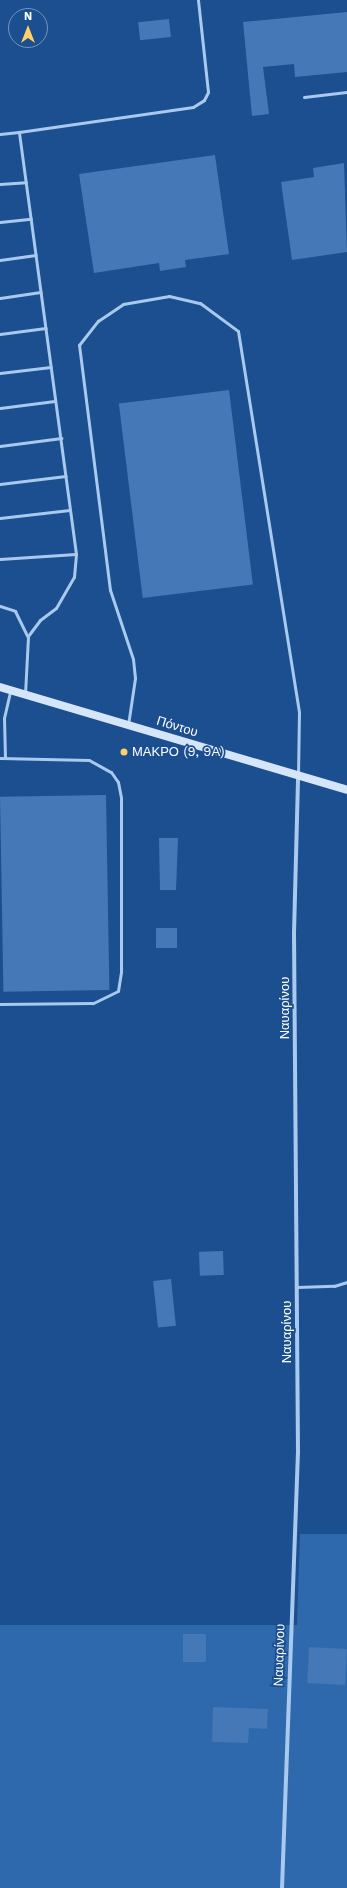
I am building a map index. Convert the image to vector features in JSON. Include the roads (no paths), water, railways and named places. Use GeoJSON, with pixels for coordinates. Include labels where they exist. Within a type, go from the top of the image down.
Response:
{"type":"FeatureCollection","features":[{"type":"Feature","properties":{"kind":"street","name":"Πόντου"},"geometry":{"type":"LineString","coordinates":[[0,687],[347,790]]}},
{"type":"Feature","properties":{"kind":"street","name":"Ναυαρίνου"},"geometry":{"type":"LineString","coordinates":[[282,1888],[298,1453],[294,933],[298,776]]}},
{"type":"Feature","properties":{"kind":"lane"},"geometry":{"type":"LineString","coordinates":[[0,134],[193,107],[204,100],[208,92],[198,0]]}},
{"type":"Feature","properties":{"kind":"lane"},"geometry":{"type":"LineString","coordinates":[[304,97],[347,92]]}},
{"type":"Feature","properties":{"kind":"lane"},"geometry":{"type":"LineString","coordinates":[[19,132],[76,554],[74,577],[56,608],[40,620],[28,636]]}},
{"type":"Feature","properties":{"kind":"lane"},"geometry":{"type":"LineString","coordinates":[[0,184],[26,182]]}},
{"type":"Feature","properties":{"kind":"lane"},"geometry":{"type":"LineString","coordinates":[[0,222],[31,219]]}},
{"type":"Feature","properties":{"kind":"lane"},"geometry":{"type":"LineString","coordinates":[[0,260],[36,256]]}},
{"type":"Feature","properties":{"kind":"lane"},"geometry":{"type":"LineString","coordinates":[[0,298],[41,292]]}},
{"type":"Feature","properties":{"kind":"lane"},"geometry":{"type":"LineString","coordinates":[[128,725],[135,678],[133,659],[110,590],[79,345],[98,321],[123,304],[169,296],[200,303],[238,331],[299,712],[298,776]]}},
{"type":"Feature","properties":{"kind":"lane"},"geometry":{"type":"LineString","coordinates":[[0,334],[46,328]]}},
{"type":"Feature","properties":{"kind":"lane"},"geometry":{"type":"LineString","coordinates":[[0,373],[51,367]]}},
{"type":"Feature","properties":{"kind":"lane"},"geometry":{"type":"LineString","coordinates":[[0,408],[55,401]]}},
{"type":"Feature","properties":{"kind":"lane"},"geometry":{"type":"LineString","coordinates":[[0,446],[61,438]]}},
{"type":"Feature","properties":{"kind":"lane"},"geometry":{"type":"LineString","coordinates":[[0,484],[66,476]]}},
{"type":"Feature","properties":{"kind":"lane"},"geometry":{"type":"LineString","coordinates":[[0,518],[70,510]]}},
{"type":"Feature","properties":{"kind":"lane"},"geometry":{"type":"LineString","coordinates":[[0,559],[76,554]]}},
{"type":"Feature","properties":{"kind":"lane"},"geometry":{"type":"LineString","coordinates":[[0,606],[15,611],[27,629],[28,636],[25,694]]}},
{"type":"Feature","properties":{"kind":"lane"},"geometry":{"type":"LineString","coordinates":[[4,758],[4,718],[11,690]]}},
{"type":"Feature","properties":{"kind":"lane"},"geometry":{"type":"LineString","coordinates":[[0,758],[89,760],[101,764],[118,782],[122,798],[121,984],[112,997],[93,1003],[0,1004]]}},
{"type":"Feature","properties":{"kind":"lane"},"geometry":{"type":"LineString","coordinates":[[297,1287],[334,1286],[347,1282]]}},
{"type":"Feature","properties":{"kind":"place","name":"ΜΑΚΡΟ (9, 9Α)"},"geometry":{"type":"Point","coordinates":[124,752]}}]}
